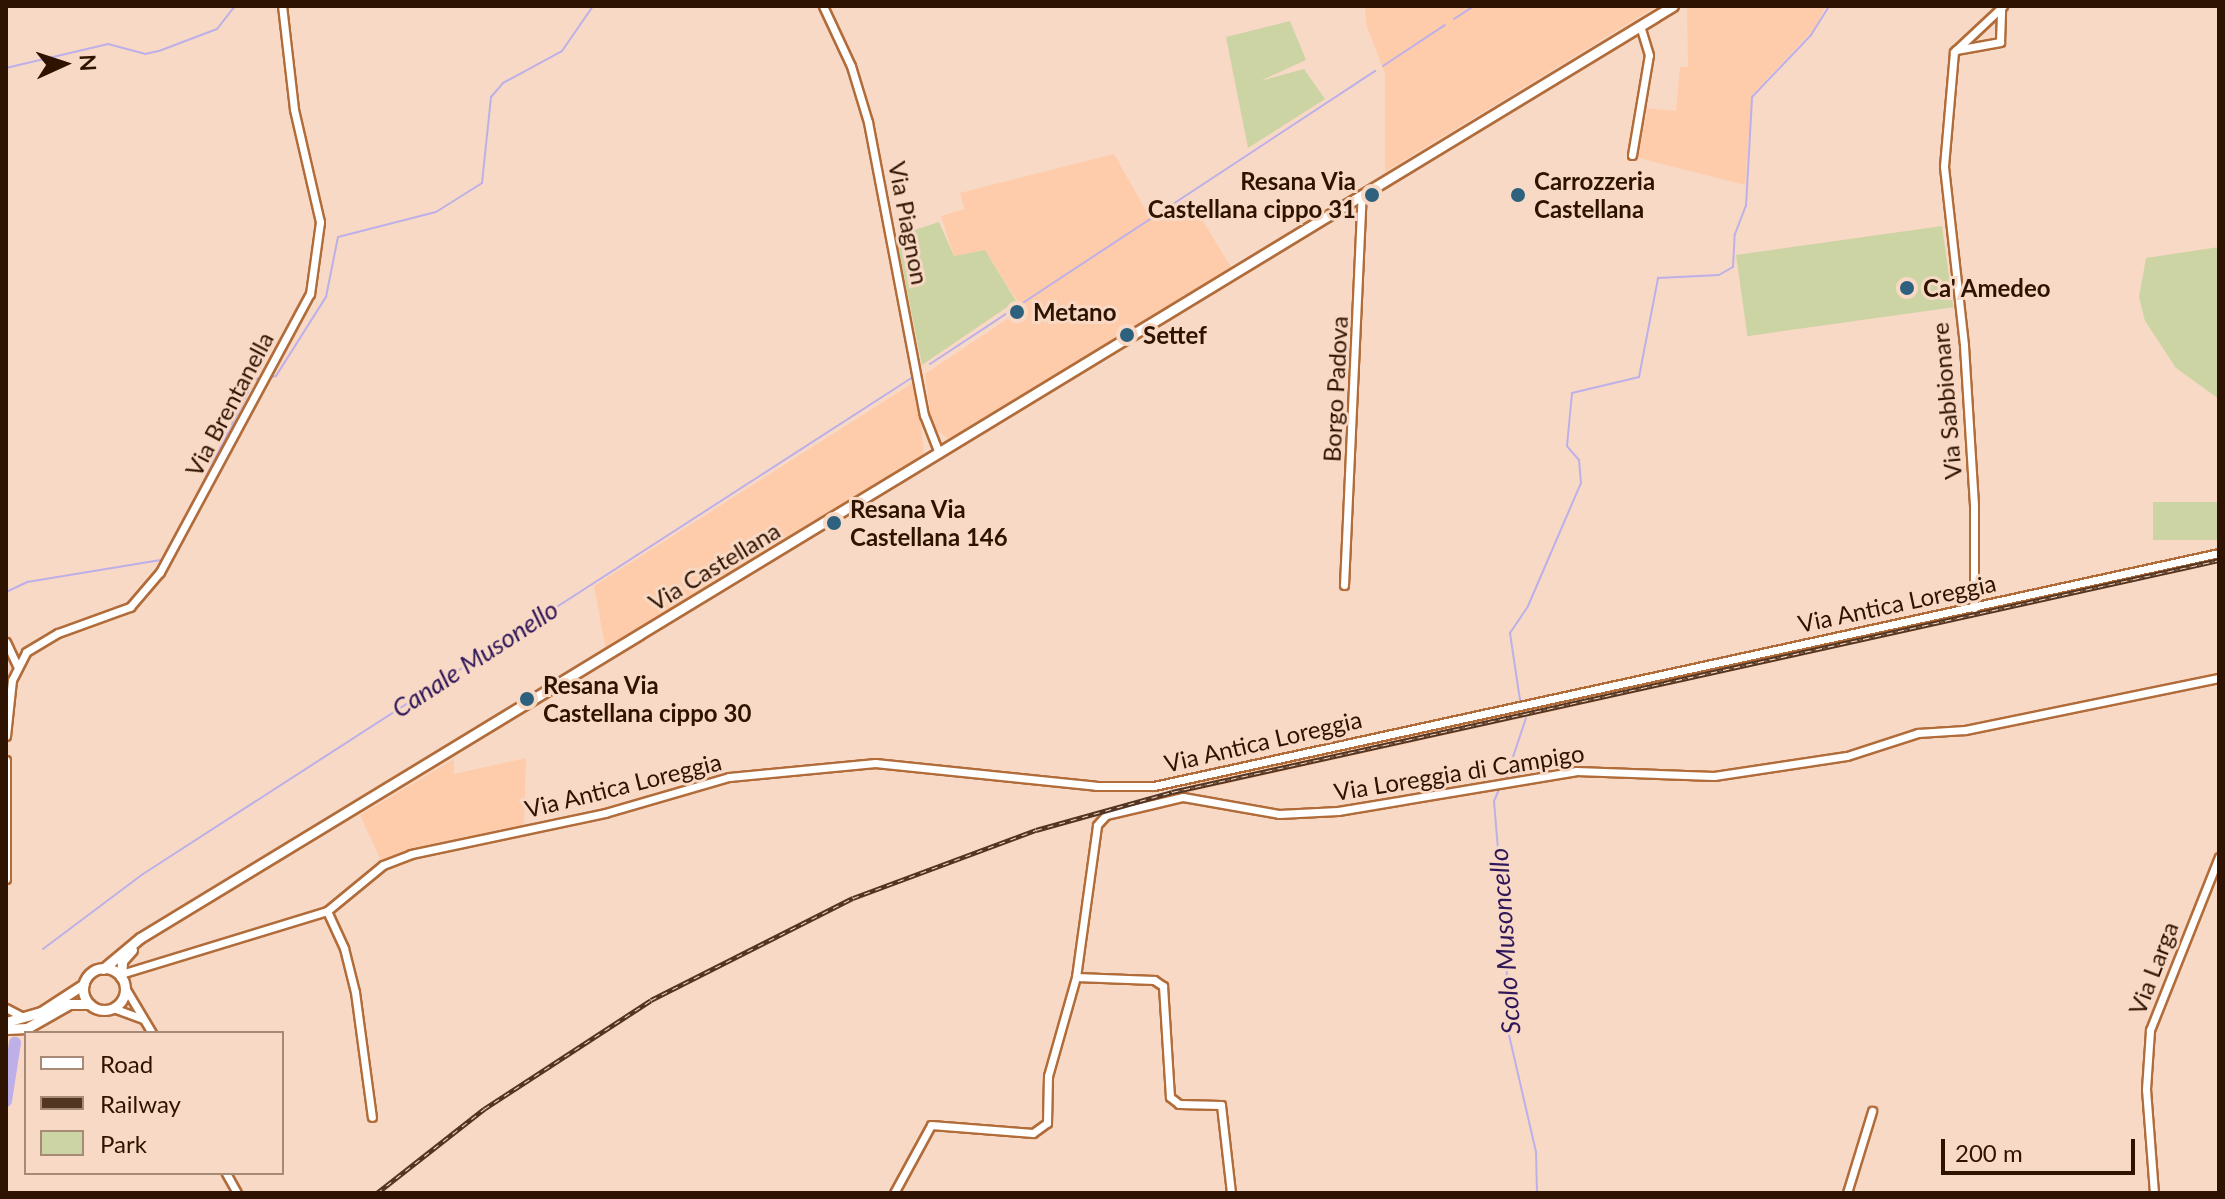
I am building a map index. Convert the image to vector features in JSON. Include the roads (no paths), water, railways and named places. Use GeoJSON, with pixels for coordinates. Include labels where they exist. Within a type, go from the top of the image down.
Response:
{"type":"FeatureCollection","features":[{"type":"Feature","properties":{"kind":"main road"},"geometry":{"type":"LineString","coordinates":[[1362,196],[1673,6]]}},
{"type":"Feature","properties":{"kind":"main road","name":"Via Castellana"},"geometry":{"type":"LineString","coordinates":[[107,965],[181,916],[1362,196]]}},
{"type":"Feature","properties":{"kind":"main road","name":"Via Castellana"},"geometry":{"type":"LineString","coordinates":[[122,976],[126,955],[181,916]]}},
{"type":"Feature","properties":{"kind":"main road"},"geometry":{"type":"LineString","coordinates":[[107,965],[122,976],[122,1000],[113,1008],[69,1004],[25,1029],[7,1023],[44,1010],[107,965]]}},
{"type":"Feature","properties":{"kind":"main road"},"geometry":{"type":"LineString","coordinates":[[84,984],[89,1004]]}},
{"type":"Feature","properties":{"kind":"street","name":"Via Piagnon"},"geometry":{"type":"LineString","coordinates":[[823,6],[851,66],[868,122],[924,415],[939,453]]}},
{"type":"Feature","properties":{"kind":"street","name":"Via Brentanella"},"geometry":{"type":"LineString","coordinates":[[17,666],[42,641],[122,612],[146,591],[310,294],[320,222],[294,109],[286,7]]}},
{"type":"Feature","properties":{"kind":"street"},"geometry":{"type":"LineString","coordinates":[[1956,50],[2002,8]]}},
{"type":"Feature","properties":{"kind":"street"},"geometry":{"type":"LineString","coordinates":[[1956,50],[2000,42],[2002,8]]}},
{"type":"Feature","properties":{"kind":"street"},"geometry":{"type":"LineString","coordinates":[[1632,155],[1649,56],[1640,26]]}},
{"type":"Feature","properties":{"kind":"street","name":"Via Sabbionare"},"geometry":{"type":"LineString","coordinates":[[1956,50],[1944,195],[1965,359],[1974,505],[1974,608]]}},
{"type":"Feature","properties":{"kind":"street","name":"Borgo Padova"},"geometry":{"type":"LineString","coordinates":[[1344,585],[1362,196]]}},
{"type":"Feature","properties":{"kind":"street","name":"Via Antica Loreggia"},"geometry":{"type":"LineString","coordinates":[[122,976],[327,911],[383,865],[411,854],[605,813],[729,777],[875,763],[1096,786],[1154,786],[2219,553]]}},
{"type":"Feature","properties":{"kind":"street"},"geometry":{"type":"LineString","coordinates":[[6,642],[17,666],[6,736]]}},
{"type":"Feature","properties":{"kind":"street","name":"Via Loreggia di Campigo"},"geometry":{"type":"LineString","coordinates":[[894,1193],[931,1125],[1033,1133],[1043,1128],[1048,1116],[1048,1076],[1076,977],[1097,825],[1106,815],[1183,797],[1279,814],[1338,811],[1563,772],[1635,770],[1714,776],[1847,756],[1918,733],[1965,730],[2219,678]]}},
{"type":"Feature","properties":{"kind":"street"},"geometry":{"type":"LineString","coordinates":[[6,760],[6,879]]}},
{"type":"Feature","properties":{"kind":"street","name":"Via Larga"},"geometry":{"type":"LineString","coordinates":[[2154,1193],[2146,1089],[2150,1030],[2219,857]]}},
{"type":"Feature","properties":{"kind":"street"},"geometry":{"type":"LineString","coordinates":[[327,911],[344,948],[355,992],[372,1117]]}},
{"type":"Feature","properties":{"kind":"street"},"geometry":{"type":"LineString","coordinates":[[122,976],[151,1031]]}},
{"type":"Feature","properties":{"kind":"street"},"geometry":{"type":"LineString","coordinates":[[1076,977],[1154,980],[1163,986],[1170,1097],[1179,1104],[1221,1105],[1231,1193]]}},
{"type":"Feature","properties":{"kind":"street"},"geometry":{"type":"LineString","coordinates":[[6,1008],[23,1017]]}},
{"type":"Feature","properties":{"kind":"street"},"geometry":{"type":"LineString","coordinates":[[113,1008],[145,1020]]}},
{"type":"Feature","properties":{"kind":"street"},"geometry":{"type":"LineString","coordinates":[[1847,1193],[1872,1111]]}},
{"type":"Feature","properties":{"kind":"street"},"geometry":{"type":"LineString","coordinates":[[227,1175],[237,1193]]}},
{"type":"Feature","properties":{"kind":"waterway"},"geometry":{"type":"LineString","coordinates":[[6,68],[108,44],[145,54],[159,51],[217,29],[235,6]]}},
{"type":"Feature","properties":{"kind":"waterway"},"geometry":{"type":"LineString","coordinates":[[268,378],[276,376],[326,297],[338,237],[436,212],[482,183],[491,97],[503,83],[562,51],[593,6]]}},
{"type":"Feature","properties":{"kind":"waterway","name":"Canale Musonello"},"geometry":{"type":"LineString","coordinates":[[1454,19],[1474,6]]}},
{"type":"Feature","properties":{"kind":"waterway","name":"Scolo Musoncello"},"geometry":{"type":"LineString","coordinates":[[1520,700],[1510,633],[1528,606],[1581,483],[1579,460],[1567,446],[1572,393],[1639,377],[1658,278],[1719,275],[1733,267],[1735,234],[1746,206],[1752,97],[1811,35],[1829,6]]}},
{"type":"Feature","properties":{"kind":"waterway","name":"Canale Musonello"},"geometry":{"type":"LineString","coordinates":[[1383,66],[1445,25]]}},
{"type":"Feature","properties":{"kind":"waterway","name":"Canale Musonello"},"geometry":{"type":"LineString","coordinates":[[930,364],[1375,71]]}},
{"type":"Feature","properties":{"kind":"waterway","name":"Canale Musonello"},"geometry":{"type":"LineString","coordinates":[[43,949],[143,874],[913,377]]}},
{"type":"Feature","properties":{"kind":"waterway"},"geometry":{"type":"LineString","coordinates":[[193,503],[254,380],[259,378]]}},
{"type":"Feature","properties":{"kind":"waterway"},"geometry":{"type":"LineString","coordinates":[[6,592],[27,582],[162,560]]}},
{"type":"Feature","properties":{"kind":"waterway","name":"Scolo Musoncello"},"geometry":{"type":"LineString","coordinates":[[1506,778],[1526,718]]}},
{"type":"Feature","properties":{"kind":"waterway","name":"Scolo Musoncello"},"geometry":{"type":"LineString","coordinates":[[1500,787],[1494,801],[1507,960],[1506,1022],[1536,1152],[1537,1193]]}},
{"type":"Feature","properties":{"kind":"waterway"},"geometry":{"type":"LineString","coordinates":[[6,1101],[15,1043]]}},
{"type":"Feature","properties":{"kind":"railway"},"geometry":{"type":"LineString","coordinates":[[377,1193],[484,1109],[651,1000],[853,898],[1036,830],[1172,792],[2219,560]]}},
{"type":"Feature","properties":{"kind":"place","name":"Resana Via Castellana cippo 31"},"geometry":{"type":"Point","coordinates":[1372,195]}},
{"type":"Feature","properties":{"kind":"place","name":"Carrozzeria Castellana"},"geometry":{"type":"Point","coordinates":[1518,195]}},
{"type":"Feature","properties":{"kind":"place","name":"Ca' Amedeo"},"geometry":{"type":"Point","coordinates":[1907,288]}},
{"type":"Feature","properties":{"kind":"place","name":"Metano"},"geometry":{"type":"Point","coordinates":[1017,312]}},
{"type":"Feature","properties":{"kind":"place","name":"Settef"},"geometry":{"type":"Point","coordinates":[1127,335]}},
{"type":"Feature","properties":{"kind":"place","name":"Resana Via Castellana 146"},"geometry":{"type":"Point","coordinates":[834,523]}},
{"type":"Feature","properties":{"kind":"place","name":"Resana Via Castellana cippo 30"},"geometry":{"type":"Point","coordinates":[527,699]}}]}
